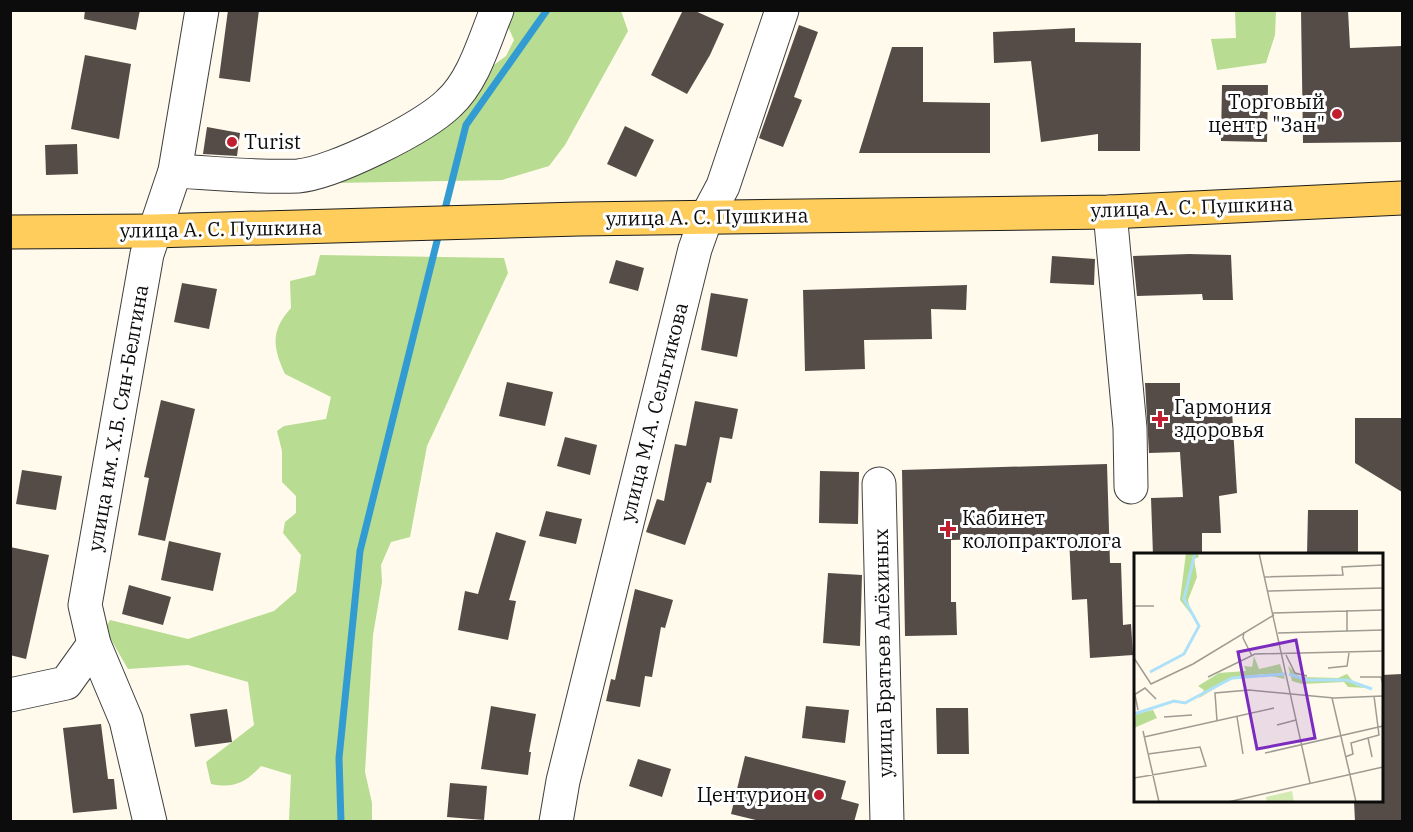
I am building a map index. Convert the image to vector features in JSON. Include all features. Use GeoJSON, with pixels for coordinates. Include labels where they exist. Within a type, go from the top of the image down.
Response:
{"type":"FeatureCollection","features":[{"type":"Feature","properties":{"kind":"main road","name":"улица А. С. Пушкина"},"geometry":{"type":"LineString","coordinates":[[10,232],[154,231],[579,219],[1110,212],[1402,198]]}},
{"type":"Feature","properties":{"kind":"street","name":"улица им. Х.Б. Сян-Белгина"},"geometry":{"type":"LineString","coordinates":[[150,822],[126,720],[94,644],[85,605],[147,254],[175,171],[202,10]]}},
{"type":"Feature","properties":{"kind":"street"},"geometry":{"type":"LineString","coordinates":[[175,171],[298,176],[321,172],[402,135],[450,103],[469,77],[497,10]]}},
{"type":"Feature","properties":{"kind":"street","name":"улица М.А. Сельгикова"},"geometry":{"type":"LineString","coordinates":[[556,822],[563,781],[594,653],[695,249],[706,218],[723,186],[782,10]]}},
{"type":"Feature","properties":{"kind":"street"},"geometry":{"type":"LineString","coordinates":[[1110,212],[1130,428],[1131,487]]}},
{"type":"Feature","properties":{"kind":"street","name":"улица Братьев Алёхиных"},"geometry":{"type":"LineString","coordinates":[[879,484],[887,822]]}},
{"type":"Feature","properties":{"kind":"street"},"geometry":{"type":"LineString","coordinates":[[10,695],[66,683],[94,644]]}},
{"type":"Feature","properties":{"kind":"green space"},"geometry":{"type":"Polygon","coordinates":[[[508,11],[621,11],[628,31],[565,145],[549,166],[502,180],[335,183],[506,56],[514,40],[505,20],[508,11]]]}},
{"type":"Feature","properties":{"kind":"green space"},"geometry":{"type":"Polygon","coordinates":[[[1235,11],[1276,11],[1275,35],[1266,63],[1217,70],[1211,39],[1236,38],[1235,11]]]}},
{"type":"Feature","properties":{"kind":"green space"},"geometry":{"type":"Polygon","coordinates":[[[320,255],[504,258],[508,273],[427,446],[410,537],[391,542],[381,565],[382,582],[373,635],[365,772],[372,803],[372,821],[289,821],[291,775],[261,766],[239,783],[227,786],[211,784],[206,762],[254,725],[248,682],[188,665],[128,669],[105,629],[110,620],[188,639],[274,611],[296,592],[301,555],[283,533],[285,522],[296,513],[296,496],[282,482],[282,451],[277,431],[284,426],[326,419],[331,397],[285,374],[278,356],[276,340],[280,324],[291,308],[290,281],[315,275],[320,255]]]}},
{"type":"Feature","properties":{"kind":"building"},"geometry":{"type":"Polygon","coordinates":[[[85,10],[140,10],[136,30],[84,19],[85,10]]]}},
{"type":"Feature","properties":{"kind":"building"},"geometry":{"type":"Polygon","coordinates":[[[228,10],[259,10],[250,82],[219,78],[228,10]]]}},
{"type":"Feature","properties":{"kind":"building"},"geometry":{"type":"Polygon","coordinates":[[[683,10],[693,10],[724,24],[710,55],[687,94],[651,75],[683,10]]]}},
{"type":"Feature","properties":{"kind":"building"},"geometry":{"type":"Polygon","coordinates":[[[1301,10],[1348,10],[1350,48],[1402,46],[1402,142],[1303,143],[1301,10]]]}},
{"type":"Feature","properties":{"kind":"building"},"geometry":{"type":"Polygon","coordinates":[[[799,25],[818,32],[794,97],[802,100],[783,147],[759,138],[799,25]]]}},
{"type":"Feature","properties":{"kind":"building"},"geometry":{"type":"Polygon","coordinates":[[[1075,28],[1075,42],[1141,43],[1140,151],[1098,151],[1098,134],[1041,142],[1031,61],[994,63],[993,32],[1075,28]]]}},
{"type":"Feature","properties":{"kind":"building"},"geometry":{"type":"Polygon","coordinates":[[[892,47],[923,47],[923,102],[990,103],[990,153],[859,153],[892,47]]]}},
{"type":"Feature","properties":{"kind":"building"},"geometry":{"type":"Polygon","coordinates":[[[85,55],[131,64],[119,139],[71,129],[85,55]]]}},
{"type":"Feature","properties":{"kind":"building"},"geometry":{"type":"Polygon","coordinates":[[[1222,85],[1268,85],[1267,142],[1221,141],[1222,85]]]}},
{"type":"Feature","properties":{"kind":"building"},"geometry":{"type":"Polygon","coordinates":[[[625,126],[654,140],[636,177],[607,164],[625,126]]]}},
{"type":"Feature","properties":{"kind":"building"},"geometry":{"type":"Polygon","coordinates":[[[207,127],[240,133],[237,156],[203,154],[207,127]]]}},
{"type":"Feature","properties":{"kind":"building"},"geometry":{"type":"Polygon","coordinates":[[[77,144],[78,174],[46,175],[45,145],[77,144]]]}},
{"type":"Feature","properties":{"kind":"building"},"geometry":{"type":"Polygon","coordinates":[[[1231,255],[1233,300],[1203,300],[1202,294],[1137,296],[1133,256],[1231,255]]]}},
{"type":"Feature","properties":{"kind":"building"},"geometry":{"type":"Polygon","coordinates":[[[1052,256],[1095,259],[1094,285],[1050,283],[1052,256]]]}},
{"type":"Feature","properties":{"kind":"building"},"geometry":{"type":"Polygon","coordinates":[[[616,260],[644,268],[638,291],[609,283],[616,260]]]}},
{"type":"Feature","properties":{"kind":"building"},"geometry":{"type":"Polygon","coordinates":[[[182,283],[217,289],[209,329],[174,322],[182,283]]]}},
{"type":"Feature","properties":{"kind":"building"},"geometry":{"type":"Polygon","coordinates":[[[967,285],[966,310],[931,309],[932,339],[864,340],[865,369],[805,371],[803,290],[967,285]]]}},
{"type":"Feature","properties":{"kind":"building"},"geometry":{"type":"Polygon","coordinates":[[[711,293],[748,299],[737,357],[701,350],[711,293]]]}},
{"type":"Feature","properties":{"kind":"building"},"geometry":{"type":"Polygon","coordinates":[[[507,382],[553,392],[545,426],[499,416],[507,382]]]}},
{"type":"Feature","properties":{"kind":"building"},"geometry":{"type":"Polygon","coordinates":[[[1145,383],[1180,383],[1180,414],[1232,411],[1237,493],[1219,496],[1221,533],[1202,533],[1202,553],[1153,553],[1151,498],[1183,497],[1180,452],[1149,453],[1145,383]]]}},
{"type":"Feature","properties":{"kind":"building"},"geometry":{"type":"Polygon","coordinates":[[[161,400],[195,409],[165,541],[138,535],[149,478],[144,477],[161,400]]]}},
{"type":"Feature","properties":{"kind":"building"},"geometry":{"type":"Polygon","coordinates":[[[695,401],[738,409],[732,439],[720,437],[711,483],[707,482],[685,545],[646,532],[657,499],[664,501],[675,444],[686,446],[695,401]]]}},
{"type":"Feature","properties":{"kind":"building"},"geometry":{"type":"Polygon","coordinates":[[[1355,418],[1402,418],[1402,492],[1355,463],[1355,418]]]}},
{"type":"Feature","properties":{"kind":"building"},"geometry":{"type":"Polygon","coordinates":[[[565,437],[597,445],[590,475],[557,466],[565,437]]]}},
{"type":"Feature","properties":{"kind":"building"},"geometry":{"type":"Polygon","coordinates":[[[1107,464],[1110,563],[1121,563],[1123,625],[1131,624],[1133,655],[1090,658],[1087,599],[1072,600],[1069,537],[951,540],[951,602],[956,602],[957,635],[905,636],[902,470],[1107,464]]]}},
{"type":"Feature","properties":{"kind":"building"},"geometry":{"type":"Polygon","coordinates":[[[22,470],[62,476],[56,510],[16,504],[22,470]]]}},
{"type":"Feature","properties":{"kind":"building"},"geometry":{"type":"Polygon","coordinates":[[[820,471],[859,472],[858,524],[819,523],[820,471]]]}},
{"type":"Feature","properties":{"kind":"building"},"geometry":{"type":"Polygon","coordinates":[[[1308,510],[1358,510],[1358,553],[1307,553],[1308,510]]]}},
{"type":"Feature","properties":{"kind":"building"},"geometry":{"type":"Polygon","coordinates":[[[546,511],[582,519],[576,544],[539,536],[546,511]]]}},
{"type":"Feature","properties":{"kind":"building"},"geometry":{"type":"Polygon","coordinates":[[[496,532],[526,541],[509,600],[516,601],[508,640],[458,630],[465,591],[478,594],[496,532]]]}},
{"type":"Feature","properties":{"kind":"building"},"geometry":{"type":"Polygon","coordinates":[[[169,541],[221,553],[213,591],[161,580],[169,541]]]}},
{"type":"Feature","properties":{"kind":"building"},"geometry":{"type":"Polygon","coordinates":[[[10,547],[49,555],[26,659],[10,655],[10,547]]]}},
{"type":"Feature","properties":{"kind":"building"},"geometry":{"type":"Polygon","coordinates":[[[828,573],[862,575],[860,646],[823,643],[828,573]]]}},
{"type":"Feature","properties":{"kind":"building"},"geometry":{"type":"Polygon","coordinates":[[[129,585],[171,597],[163,625],[122,614],[129,585]]]}},
{"type":"Feature","properties":{"kind":"building"},"geometry":{"type":"Polygon","coordinates":[[[635,589],[673,600],[665,628],[661,627],[652,677],[645,676],[640,707],[606,701],[611,679],[615,680],[635,589]]]}},
{"type":"Feature","properties":{"kind":"building"},"geometry":{"type":"Polygon","coordinates":[[[1402,674],[1402,822],[1355,822],[1354,802],[1383,802],[1383,675],[1402,674]]]}},
{"type":"Feature","properties":{"kind":"building"},"geometry":{"type":"Polygon","coordinates":[[[491,706],[536,714],[529,752],[531,752],[528,775],[481,769],[491,706]]]}},
{"type":"Feature","properties":{"kind":"building"},"geometry":{"type":"Polygon","coordinates":[[[806,706],[849,710],[845,743],[802,738],[806,706]]]}},
{"type":"Feature","properties":{"kind":"building"},"geometry":{"type":"Polygon","coordinates":[[[936,708],[968,708],[969,754],[937,754],[936,708]]]}},
{"type":"Feature","properties":{"kind":"building"},"geometry":{"type":"Polygon","coordinates":[[[227,709],[232,742],[195,747],[190,714],[227,709]]]}},
{"type":"Feature","properties":{"kind":"building"},"geometry":{"type":"Polygon","coordinates":[[[101,724],[108,779],[114,779],[117,809],[73,813],[63,728],[101,724]]]}},
{"type":"Feature","properties":{"kind":"building"},"geometry":{"type":"Polygon","coordinates":[[[745,756],[846,781],[841,799],[859,804],[854,822],[764,822],[731,814],[745,756]]]}},
{"type":"Feature","properties":{"kind":"building"},"geometry":{"type":"Polygon","coordinates":[[[638,759],[671,769],[662,797],[629,786],[638,759]]]}},
{"type":"Feature","properties":{"kind":"building"},"geometry":{"type":"Polygon","coordinates":[[[450,783],[487,786],[484,820],[447,817],[450,783]]]}},
{"type":"Feature","properties":{"kind":"waterway"},"geometry":{"type":"LineString","coordinates":[[444,213],[466,125],[547,10]]}},
{"type":"Feature","properties":{"kind":"waterway"},"geometry":{"type":"LineString","coordinates":[[341,822],[339,758],[360,551],[439,233]]}},
{"type":"Feature","properties":{"kind":"place","name":"Торговый центр \"Зан\""},"geometry":{"type":"Point","coordinates":[1337,114]}},
{"type":"Feature","properties":{"kind":"place","name":"Turist"},"geometry":{"type":"Point","coordinates":[232,142]}},
{"type":"Feature","properties":{"kind":"place","name":"Гармония здоровья"},"geometry":{"type":"Point","coordinates":[1160,419]}},
{"type":"Feature","properties":{"kind":"place","name":"Кабинет колопрактолога"},"geometry":{"type":"Point","coordinates":[948,529]}},
{"type":"Feature","properties":{"kind":"place","name":"Центурион"},"geometry":{"type":"Point","coordinates":[819,795]}}]}
